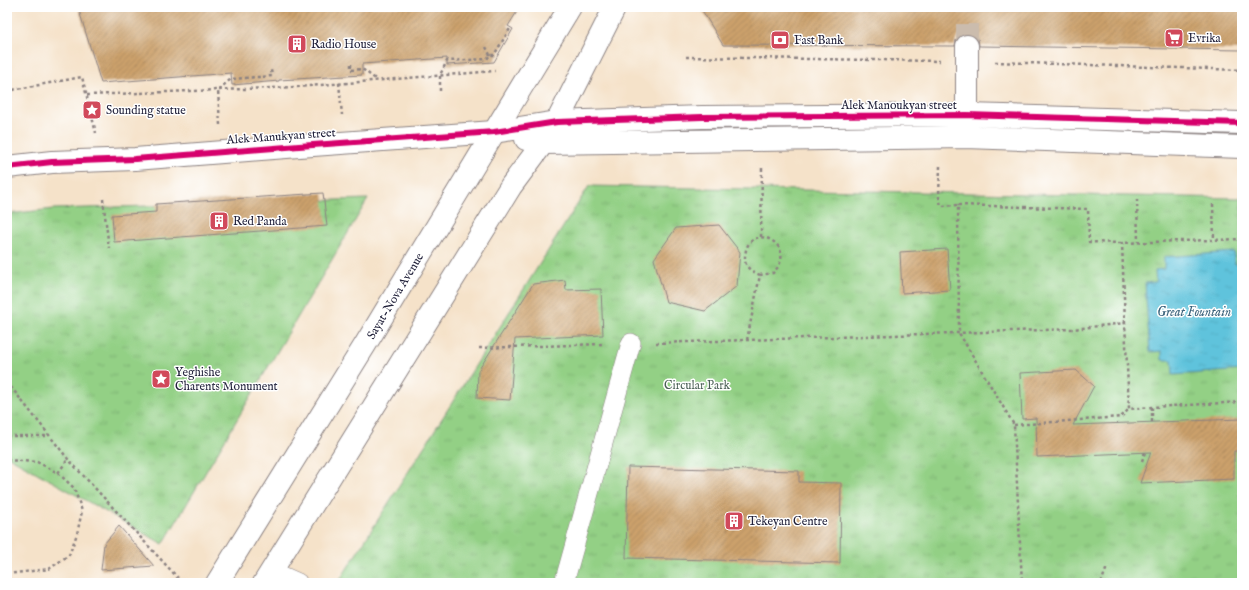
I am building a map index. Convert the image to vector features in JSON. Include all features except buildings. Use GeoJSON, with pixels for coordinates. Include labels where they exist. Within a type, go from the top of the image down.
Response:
{"type":"FeatureCollection","features":[{"type":"Feature","properties":{"kind":"street","name":"Sayat-Nova Avenue"},"geometry":{"type":"LineString","coordinates":[[217,583],[365,345],[570,7]]}},
{"type":"Feature","properties":{"kind":"street"},"geometry":{"type":"LineString","coordinates":[[268,577],[511,186],[557,122],[615,7]]}},
{"type":"Feature","properties":{"kind":"street"},"geometry":{"type":"LineString","coordinates":[[966,137],[967,46]]}},
{"type":"Feature","properties":{"kind":"street","name":"Alek Manoukyan street"},"geometry":{"type":"LineString","coordinates":[[557,122],[702,117],[967,115],[1242,123]]}},
{"type":"Feature","properties":{"kind":"street","name":"Alek Manukyan street"},"geometry":{"type":"LineString","coordinates":[[7,167],[52,162],[135,159],[494,132],[557,122]]}},
{"type":"Feature","properties":{"kind":"street"},"geometry":{"type":"LineString","coordinates":[[494,132],[543,143],[966,137],[1242,147]]}},
{"type":"Feature","properties":{"kind":"lane"},"geometry":{"type":"LineString","coordinates":[[564,583],[631,344]]}},
{"type":"Feature","properties":{"kind":"lane"},"geometry":{"type":"LineString","coordinates":[[268,577],[298,583]]}},
{"type":"Feature","properties":{"kind":"path"},"geometry":{"type":"LineString","coordinates":[[440,91],[440,75],[447,62],[487,59],[490,55],[494,55],[511,28]]}},
{"type":"Feature","properties":{"kind":"path"},"geometry":{"type":"LineString","coordinates":[[486,47],[490,55]]}},
{"type":"Feature","properties":{"kind":"path"},"geometry":{"type":"LineString","coordinates":[[351,64],[351,70],[362,70],[377,80]]}},
{"type":"Feature","properties":{"kind":"path"},"geometry":{"type":"LineString","coordinates":[[218,90],[231,79],[272,76],[271,70]]}},
{"type":"Feature","properties":{"kind":"path"},"geometry":{"type":"LineString","coordinates":[[87,95],[297,87],[495,71]]}},
{"type":"Feature","properties":{"kind":"path"},"geometry":{"type":"LineString","coordinates":[[7,91],[82,77],[96,134]]}},
{"type":"Feature","properties":{"kind":"path"},"geometry":{"type":"LineString","coordinates":[[339,83],[342,116]]}},
{"type":"Feature","properties":{"kind":"path"},"geometry":{"type":"LineString","coordinates":[[218,90],[220,125]]}},
{"type":"Feature","properties":{"kind":"path"},"geometry":{"type":"LineString","coordinates":[[940,159],[939,197],[941,206],[958,205],[1088,209],[1089,242],[1122,243],[1242,239]]}},
{"type":"Feature","properties":{"kind":"path"},"geometry":{"type":"LineString","coordinates":[[761,237],[763,163]]}},
{"type":"Feature","properties":{"kind":"path"},"geometry":{"type":"LineString","coordinates":[[104,199],[110,248]]}},
{"type":"Feature","properties":{"kind":"path"},"geometry":{"type":"LineString","coordinates":[[1137,199],[1138,242]]}},
{"type":"Feature","properties":{"kind":"path"},"geometry":{"type":"LineString","coordinates":[[1213,204],[1214,240]]}},
{"type":"Feature","properties":{"kind":"path"},"geometry":{"type":"LineString","coordinates":[[958,205],[959,333],[1014,425],[1022,583]]}},
{"type":"Feature","properties":{"kind":"path"},"geometry":{"type":"LineString","coordinates":[[761,237],[771,239],[775,242],[781,254],[780,265],[773,273],[760,275],[751,271],[745,262],[745,249],[752,240],[761,237]]}},
{"type":"Feature","properties":{"kind":"path"},"geometry":{"type":"LineString","coordinates":[[1122,243],[1129,409]]}},
{"type":"Feature","properties":{"kind":"path"},"geometry":{"type":"LineString","coordinates":[[747,340],[760,275]]}},
{"type":"Feature","properties":{"kind":"path"},"geometry":{"type":"LineString","coordinates":[[479,348],[1073,329],[1125,323]]}},
{"type":"Feature","properties":{"kind":"path"},"geometry":{"type":"LineString","coordinates":[[7,382],[68,459],[178,578]]}},
{"type":"Feature","properties":{"kind":"path"},"geometry":{"type":"LineString","coordinates":[[1014,425],[1121,417],[1129,409],[1152,406],[1242,402]]}},
{"type":"Feature","properties":{"kind":"path"},"geometry":{"type":"LineString","coordinates":[[1152,406],[1152,422]]}},
{"type":"Feature","properties":{"kind":"path"},"geometry":{"type":"LineString","coordinates":[[7,436],[50,436]]}},
{"type":"Feature","properties":{"kind":"path"},"geometry":{"type":"LineString","coordinates":[[1142,461],[1145,452]]}},
{"type":"Feature","properties":{"kind":"path"},"geometry":{"type":"LineString","coordinates":[[58,473],[68,459]]}},
{"type":"Feature","properties":{"kind":"path"},"geometry":{"type":"LineString","coordinates":[[7,460],[37,462],[58,473],[74,488],[82,511],[77,534],[69,555],[49,569],[7,574]]}},
{"type":"Feature","properties":{"kind":"path"},"geometry":{"type":"LineString","coordinates":[[1101,583],[1107,567]]}},
{"type":"Feature","properties":{"kind":"green space","name":"Circular Park"},"geometry":{"type":"Polygon","coordinates":[[[589,186],[1242,198],[1242,583],[338,583],[589,186]]]}},
{"type":"Feature","properties":{"kind":"green space"},"geometry":{"type":"Polygon","coordinates":[[[368,199],[163,544],[7,456],[7,214],[54,209],[368,199]]]}},
{"type":"Feature","properties":{"kind":"water","name":"Great Fountain"},"geometry":{"type":"Polygon","coordinates":[[[1234,252],[1235,264],[1242,264],[1242,370],[1173,375],[1172,360],[1162,360],[1162,351],[1150,352],[1145,283],[1156,282],[1155,270],[1164,269],[1164,257],[1234,252]]]}},
{"type":"Feature","properties":{"kind":"tunnel"},"geometry":{"type":"LineString","coordinates":[[967,7],[967,46]]}},
{"type":"Feature","properties":{"kind":"cycle path"},"geometry":{"type":"LineString","coordinates":[[7,167],[52,162],[135,159],[494,132],[557,122],[702,117],[967,115],[1242,123]]}},
{"type":"Feature","properties":{"kind":"place","name":"Evrika"},"geometry":{"type":"Point","coordinates":[1174,38]}},
{"type":"Feature","properties":{"kind":"place","name":"Fast Bank"},"geometry":{"type":"Point","coordinates":[780,40]}},
{"type":"Feature","properties":{"kind":"place","name":"Radio House"},"geometry":{"type":"Point","coordinates":[297,44]}},
{"type":"Feature","properties":{"kind":"place","name":"Sounding statue"},"geometry":{"type":"Point","coordinates":[92,110]}},
{"type":"Feature","properties":{"kind":"place","name":"Red Panda"},"geometry":{"type":"Point","coordinates":[219,221]}},
{"type":"Feature","properties":{"kind":"place","name":"Yeghishe Charents Monument"},"geometry":{"type":"Point","coordinates":[161,379]}},
{"type":"Feature","properties":{"kind":"place","name":"Tekeyan Centre"},"geometry":{"type":"Point","coordinates":[734,521]}}]}
